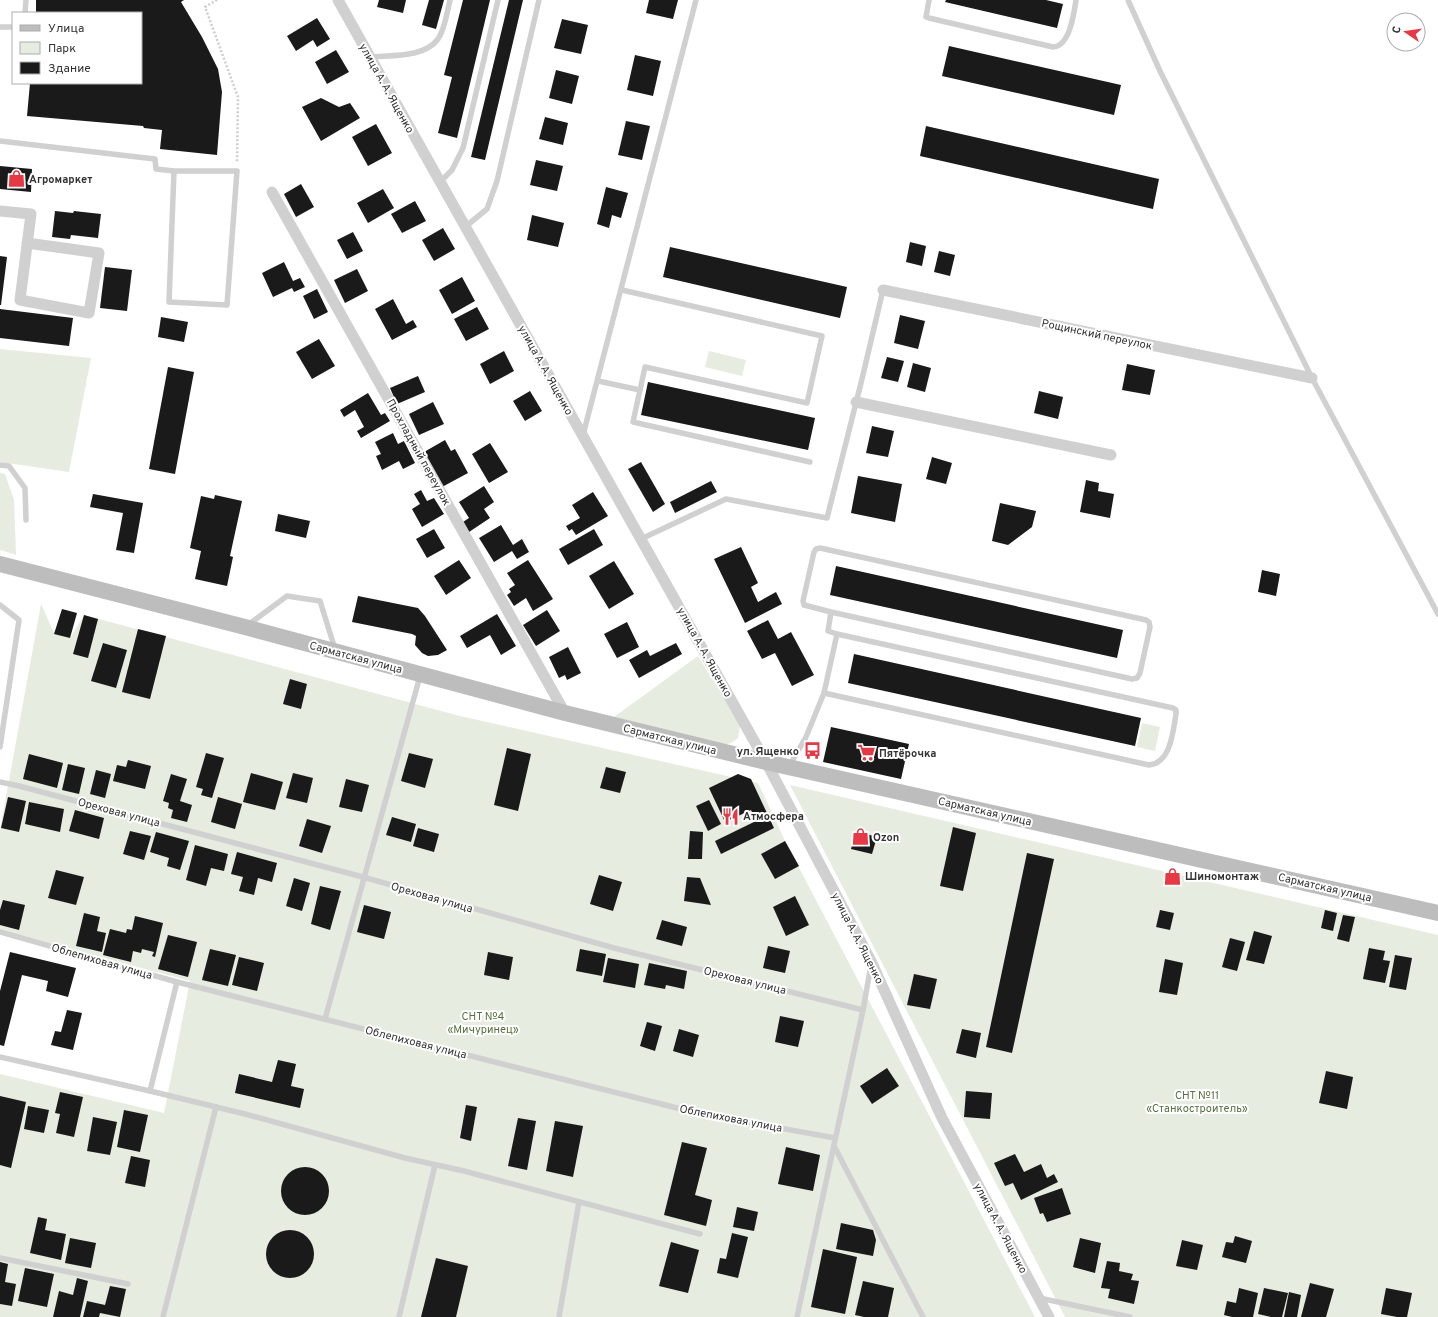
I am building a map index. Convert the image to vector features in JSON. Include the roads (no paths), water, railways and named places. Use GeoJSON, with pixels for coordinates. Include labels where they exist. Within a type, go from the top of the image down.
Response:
{"type":"FeatureCollection","features":[{"type":"Feature","properties":{"kind":"main road","name":"Сарматская улица"},"geometry":{"type":"LineString","coordinates":[[0,564],[336,651],[564,713],[766,762],[1438,913]]}},
{"type":"Feature","properties":{"kind":"street","name":"улица А. А. Ященко"},"geometry":{"type":"LineString","coordinates":[[338,0],[766,762],[871,961],[942,1118],[1049,1317]]}},
{"type":"Feature","properties":{"kind":"street","name":"Прохладный переулок"},"geometry":{"type":"LineString","coordinates":[[272,192],[564,713]]}},
{"type":"Feature","properties":{"kind":"street"},"geometry":{"type":"LineString","coordinates":[[0,211],[31,214],[27,243],[20,300],[89,313],[99,253],[27,243]]}},
{"type":"Feature","properties":{"kind":"street","name":"Рощинский переулок"},"geometry":{"type":"LineString","coordinates":[[883,290],[1312,378]]}},
{"type":"Feature","properties":{"kind":"street"},"geometry":{"type":"LineString","coordinates":[[856,402],[1111,456]]}},
{"type":"Feature","properties":{"kind":"lane"},"geometry":{"type":"LineString","coordinates":[[25,12],[26,0]]}},
{"type":"Feature","properties":{"kind":"lane"},"geometry":{"type":"LineString","coordinates":[[370,57],[417,53],[429,48],[438,38],[445,21],[450,0]]}},
{"type":"Feature","properties":{"kind":"lane"},"geometry":{"type":"LineString","coordinates":[[440,182],[452,170],[463,148],[498,0]]}},
{"type":"Feature","properties":{"kind":"lane"},"geometry":{"type":"LineString","coordinates":[[465,227],[487,209],[497,181],[539,0]]}},
{"type":"Feature","properties":{"kind":"lane"},"geometry":{"type":"LineString","coordinates":[[583,436],[696,0]]}},
{"type":"Feature","properties":{"kind":"lane"},"geometry":{"type":"LineString","coordinates":[[929,0],[926,17],[1053,47],[1059,44],[1068,33],[1076,0]]}},
{"type":"Feature","properties":{"kind":"lane"},"geometry":{"type":"LineString","coordinates":[[1128,0],[1163,78],[1312,378],[1438,614]]}},
{"type":"Feature","properties":{"kind":"lane"},"geometry":{"type":"LineString","coordinates":[[0,26],[12,27]]}},
{"type":"Feature","properties":{"kind":"lane"},"geometry":{"type":"LineString","coordinates":[[0,141],[155,159],[156,169],[174,171],[236,171],[226,305],[169,302],[174,171]]}},
{"type":"Feature","properties":{"kind":"lane"},"geometry":{"type":"LineString","coordinates":[[622,290],[822,336],[807,403],[645,367],[633,422],[810,462]]}},
{"type":"Feature","properties":{"kind":"lane"},"geometry":{"type":"LineString","coordinates":[[641,539],[726,499],[828,518],[883,290]]}},
{"type":"Feature","properties":{"kind":"lane"},"geometry":{"type":"LineString","coordinates":[[598,381],[640,390]]}},
{"type":"Feature","properties":{"kind":"lane"},"geometry":{"type":"LineString","coordinates":[[0,465],[9,466],[25,488],[26,520]]}},
{"type":"Feature","properties":{"kind":"lane"},"geometry":{"type":"LineString","coordinates":[[816,548],[1146,620],[1150,622],[1150,627],[1140,673],[1137,678],[1132,679],[831,612],[804,605],[803,601],[816,548]]}},
{"type":"Feature","properties":{"kind":"lane"},"geometry":{"type":"LineString","coordinates":[[245,627],[287,596],[320,601],[336,651]]}},
{"type":"Feature","properties":{"kind":"lane"},"geometry":{"type":"LineString","coordinates":[[0,605],[19,620],[0,747]]}},
{"type":"Feature","properties":{"kind":"lane"},"geometry":{"type":"LineString","coordinates":[[824,693],[1149,765],[1159,761],[1166,754],[1170,746],[1176,714],[1176,710],[1173,708],[837,634],[828,630],[831,612]]}},
{"type":"Feature","properties":{"kind":"lane"},"geometry":{"type":"LineString","coordinates":[[788,767],[806,737],[824,693],[837,634]]}},
{"type":"Feature","properties":{"kind":"lane"},"geometry":{"type":"LineString","coordinates":[[325,1019],[420,674]]}},
{"type":"Feature","properties":{"kind":"lane","name":"Ореховая улица"},"geometry":{"type":"LineString","coordinates":[[0,782],[363,877],[614,948],[863,1010]]}},
{"type":"Feature","properties":{"kind":"lane","name":"Облепиховая улица"},"geometry":{"type":"LineString","coordinates":[[0,932],[177,982],[697,1113],[835,1138]]}},
{"type":"Feature","properties":{"kind":"lane"},"geometry":{"type":"LineString","coordinates":[[797,1317],[863,1010],[871,961]]}},
{"type":"Feature","properties":{"kind":"lane"},"geometry":{"type":"LineString","coordinates":[[150,1091],[177,982]]}},
{"type":"Feature","properties":{"kind":"lane"},"geometry":{"type":"LineString","coordinates":[[0,1057],[216,1107],[405,1158],[700,1234]]}},
{"type":"Feature","properties":{"kind":"lane"},"geometry":{"type":"LineString","coordinates":[[162,1317],[216,1107]]}},
{"type":"Feature","properties":{"kind":"lane"},"geometry":{"type":"LineString","coordinates":[[834,1146],[923,1317]]}},
{"type":"Feature","properties":{"kind":"lane"},"geometry":{"type":"LineString","coordinates":[[399,1317],[435,1165]]}},
{"type":"Feature","properties":{"kind":"lane"},"geometry":{"type":"LineString","coordinates":[[559,1317],[579,1202]]}},
{"type":"Feature","properties":{"kind":"lane"},"geometry":{"type":"LineString","coordinates":[[0,1258],[128,1284]]}},
{"type":"Feature","properties":{"kind":"lane"},"geometry":{"type":"LineString","coordinates":[[1039,1298],[1130,1317]]}},
{"type":"Feature","properties":{"kind":"place","name":"Агромаркет"},"geometry":{"type":"Point","coordinates":[16,179]}},
{"type":"Feature","properties":{"kind":"place","name":"ул. Ященко"},"geometry":{"type":"Point","coordinates":[812,751]}},
{"type":"Feature","properties":{"kind":"place","name":"Пятёрочка"},"geometry":{"type":"Point","coordinates":[866,753]}},
{"type":"Feature","properties":{"kind":"place","name":"Атмосфера"},"geometry":{"type":"Point","coordinates":[730,816]}},
{"type":"Feature","properties":{"kind":"place","name":"Ozon"},"geometry":{"type":"Point","coordinates":[860,837]}},
{"type":"Feature","properties":{"kind":"place","name":"Шиномонтаж"},"geometry":{"type":"Point","coordinates":[1172,876]}},
{"type":"Feature","properties":{"kind":"park label","name":"СНТ №4 «Мичуринец»"},"geometry":{"type":"Point","coordinates":[483,1022]}},
{"type":"Feature","properties":{"kind":"park label","name":"СНТ №11 «Станкостроитель»"},"geometry":{"type":"Point","coordinates":[1197,1101]}}]}
